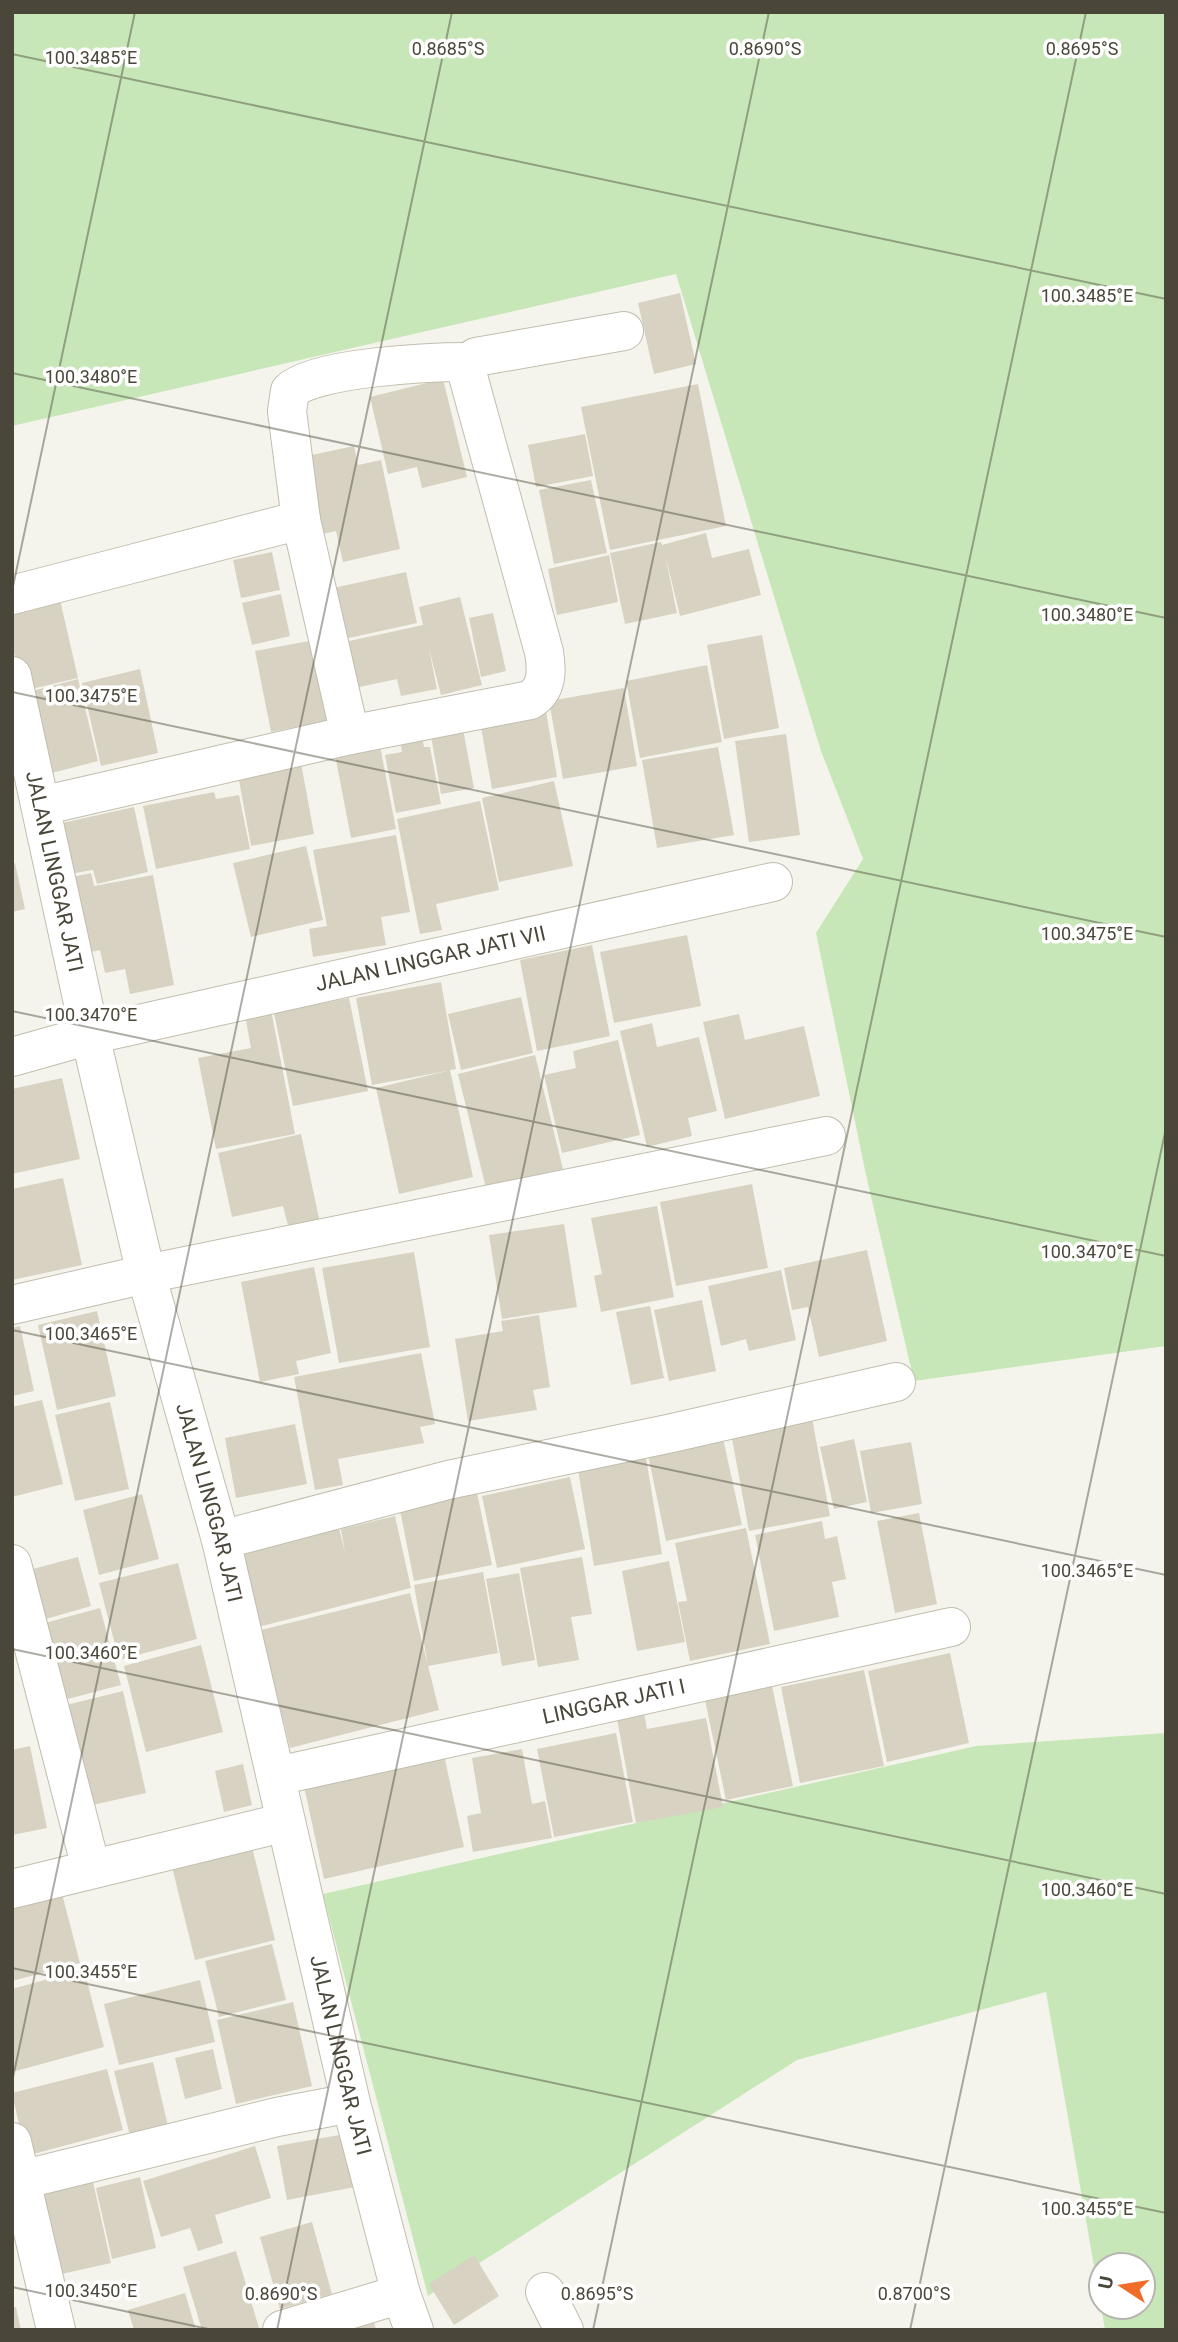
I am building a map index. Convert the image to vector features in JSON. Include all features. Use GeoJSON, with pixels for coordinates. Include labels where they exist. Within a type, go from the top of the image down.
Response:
{"type":"FeatureCollection","features":[{"type":"Feature","properties":{"kind":"street"},"geometry":{"type":"LineString","coordinates":[[350,735],[301,520],[287,411],[290,391],[303,381],[322,376],[419,362],[468,362],[476,357],[624,331]]}},
{"type":"Feature","properties":{"kind":"street"},"geometry":{"type":"LineString","coordinates":[[41,806],[350,735],[530,699],[538,694],[544,685],[547,667],[544,652],[468,376],[468,362]]}},
{"type":"Feature","properties":{"kind":"street"},"geometry":{"type":"LineString","coordinates":[[12,595],[301,520]]}},
{"type":"Feature","properties":{"kind":"street","name":"JALAN LINGGAR JATI"},"geometry":{"type":"LineString","coordinates":[[12,676],[90,1035],[146,1274],[221,1540],[351,2103],[401,2294],[414,2330]]}},
{"type":"Feature","properties":{"kind":"street","name":"JALAN LINGGAR JATI VII"},"geometry":{"type":"LineString","coordinates":[[12,1057],[90,1035],[772,882]]}},
{"type":"Feature","properties":{"kind":"street"},"geometry":{"type":"LineString","coordinates":[[12,1305],[146,1274],[826,1136]]}},
{"type":"Feature","properties":{"kind":"street"},"geometry":{"type":"LineString","coordinates":[[221,1540],[448,1480],[896,1382]]}},
{"type":"Feature","properties":{"kind":"street"},"geometry":{"type":"LineString","coordinates":[[12,1564],[91,1868]]}},
{"type":"Feature","properties":{"kind":"street","name":"LINGGAR JATI I"},"geometry":{"type":"LineString","coordinates":[[277,1776],[951,1627]]}},
{"type":"Feature","properties":{"kind":"street"},"geometry":{"type":"LineString","coordinates":[[12,1889],[286,1822]]}},
{"type":"Feature","properties":{"kind":"street"},"geometry":{"type":"LineString","coordinates":[[56,2330],[15,2158],[351,2103]]}},
{"type":"Feature","properties":{"kind":"street"},"geometry":{"type":"LineString","coordinates":[[545,2292],[564,2330]]}},
{"type":"Feature","properties":{"kind":"street"},"geometry":{"type":"LineString","coordinates":[[282,2330],[401,2294]]}},
{"type":"Feature","properties":{"kind":"green space"},"geometry":{"type":"Polygon","coordinates":[[[12,12],[1166,12],[1166,1346],[914,1381],[866,1175],[816,933],[863,859],[821,751],[676,274],[12,426],[12,12]]]}},
{"type":"Feature","properties":{"kind":"green space"},"geometry":{"type":"Polygon","coordinates":[[[1166,1733],[1166,2330],[1105,2330],[1103,2321],[1157,2321],[1157,2251],[1091,2251],[1046,1992],[797,2060],[428,2296],[323,1894],[976,1746],[1166,1733]]]}},
{"type":"Feature","properties":{"kind":"building"},"geometry":{"type":"Polygon","coordinates":[[[680,293],[696,364],[654,374],[638,303],[680,293]]]}},
{"type":"Feature","properties":{"kind":"building"},"geometry":{"type":"Polygon","coordinates":[[[443,379],[467,477],[422,488],[417,467],[388,474],[370,397],[443,379]]]}},
{"type":"Feature","properties":{"kind":"building"},"geometry":{"type":"Polygon","coordinates":[[[698,384],[726,526],[610,550],[581,407],[698,384]]]}},
{"type":"Feature","properties":{"kind":"building"},"geometry":{"type":"Polygon","coordinates":[[[585,434],[593,476],[536,487],[528,445],[585,434]]]}},
{"type":"Feature","properties":{"kind":"building"},"geometry":{"type":"Polygon","coordinates":[[[354,446],[358,465],[381,460],[400,549],[343,562],[336,531],[314,536],[298,458],[354,446]]]}},
{"type":"Feature","properties":{"kind":"building"},"geometry":{"type":"Polygon","coordinates":[[[591,480],[607,553],[554,564],[539,490],[591,480]]]}},
{"type":"Feature","properties":{"kind":"building"},"geometry":{"type":"Polygon","coordinates":[[[706,533],[712,558],[749,549],[761,595],[680,616],[665,554],[677,613],[625,624],[610,553],[661,542],[662,545],[706,533]]]}},
{"type":"Feature","properties":{"kind":"building"},"geometry":{"type":"Polygon","coordinates":[[[272,552],[280,590],[241,598],[233,560],[272,552]]]}},
{"type":"Feature","properties":{"kind":"building"},"geometry":{"type":"Polygon","coordinates":[[[609,555],[618,602],[557,615],[548,569],[609,555]]]}},
{"type":"Feature","properties":{"kind":"building"},"geometry":{"type":"Polygon","coordinates":[[[406,572],[417,623],[340,640],[329,589],[406,572]]]}},
{"type":"Feature","properties":{"kind":"building"},"geometry":{"type":"Polygon","coordinates":[[[57,587],[78,678],[23,691],[12,644],[12,598],[57,587]]]}},
{"type":"Feature","properties":{"kind":"building"},"geometry":{"type":"Polygon","coordinates":[[[281,594],[290,636],[252,645],[242,603],[281,594]]]}},
{"type":"Feature","properties":{"kind":"building"},"geometry":{"type":"Polygon","coordinates":[[[460,597],[482,685],[441,695],[429,649],[437,689],[401,696],[397,679],[350,689],[340,643],[423,625],[419,607],[460,597]]]}},
{"type":"Feature","properties":{"kind":"building"},"geometry":{"type":"Polygon","coordinates":[[[493,613],[506,671],[481,677],[469,618],[493,613]]]}},
{"type":"Feature","properties":{"kind":"building"},"geometry":{"type":"Polygon","coordinates":[[[762,635],[779,728],[724,739],[707,645],[762,635]]]}},
{"type":"Feature","properties":{"kind":"building"},"geometry":{"type":"Polygon","coordinates":[[[315,640],[330,720],[271,732],[255,651],[315,640]]]}},
{"type":"Feature","properties":{"kind":"building"},"geometry":{"type":"Polygon","coordinates":[[[707,665],[722,742],[640,758],[626,681],[707,665]]]}},
{"type":"Feature","properties":{"kind":"building"},"geometry":{"type":"Polygon","coordinates":[[[140,669],[158,753],[101,766],[82,683],[140,669]]]}},
{"type":"Feature","properties":{"kind":"building"},"geometry":{"type":"Polygon","coordinates":[[[78,679],[98,761],[52,773],[32,691],[78,679]]]}},
{"type":"Feature","properties":{"kind":"building"},"geometry":{"type":"Polygon","coordinates":[[[624,688],[637,766],[563,779],[549,701],[624,688]]]}},
{"type":"Feature","properties":{"kind":"building"},"geometry":{"type":"Polygon","coordinates":[[[545,705],[557,777],[492,789],[479,716],[545,705]]]}},
{"type":"Feature","properties":{"kind":"building"},"geometry":{"type":"Polygon","coordinates":[[[461,718],[474,788],[441,794],[429,724],[461,718]]]}},
{"type":"Feature","properties":{"kind":"building"},"geometry":{"type":"Polygon","coordinates":[[[421,730],[424,747],[430,747],[441,804],[396,813],[385,755],[402,752],[399,735],[421,730]]]}},
{"type":"Feature","properties":{"kind":"building"},"geometry":{"type":"Polygon","coordinates":[[[786,734],[800,835],[749,842],[735,741],[786,734]]]}},
{"type":"Feature","properties":{"kind":"building"},"geometry":{"type":"Polygon","coordinates":[[[380,746],[396,829],[351,838],[335,755],[380,746]]]}},
{"type":"Feature","properties":{"kind":"building"},"geometry":{"type":"Polygon","coordinates":[[[718,747],[734,835],[657,848],[642,760],[718,747]]]}},
{"type":"Feature","properties":{"kind":"building"},"geometry":{"type":"Polygon","coordinates":[[[301,763],[314,834],[251,846],[238,775],[301,763]]]}},
{"type":"Feature","properties":{"kind":"building"},"geometry":{"type":"Polygon","coordinates":[[[554,781],[573,866],[499,882],[482,798],[554,781]]]}},
{"type":"Feature","properties":{"kind":"building"},"geometry":{"type":"Polygon","coordinates":[[[214,792],[216,799],[239,795],[250,849],[156,869],[143,806],[214,792]]]}},
{"type":"Feature","properties":{"kind":"building"},"geometry":{"type":"Polygon","coordinates":[[[480,801],[499,890],[436,904],[442,930],[420,934],[397,819],[480,801]]]}},
{"type":"Feature","properties":{"kind":"building"},"geometry":{"type":"Polygon","coordinates":[[[134,807],[148,872],[97,884],[93,870],[64,875],[53,825],[134,807]]]}},
{"type":"Feature","properties":{"kind":"building"},"geometry":{"type":"Polygon","coordinates":[[[396,835],[410,912],[381,917],[386,945],[313,957],[309,929],[327,926],[313,850],[396,835]]]}},
{"type":"Feature","properties":{"kind":"building"},"geometry":{"type":"Polygon","coordinates":[[[306,846],[323,920],[251,937],[233,863],[306,846]]]}},
{"type":"Feature","properties":{"kind":"building"},"geometry":{"type":"Polygon","coordinates":[[[15,863],[25,909],[12,912],[12,864],[15,863]]]}},
{"type":"Feature","properties":{"kind":"building"},"geometry":{"type":"Polygon","coordinates":[[[91,873],[94,886],[153,875],[174,985],[130,994],[125,969],[105,973],[100,950],[77,955],[62,879],[91,873]]]}},
{"type":"Feature","properties":{"kind":"building"},"geometry":{"type":"Polygon","coordinates":[[[687,935],[701,1006],[614,1023],[600,952],[687,935]]]}},
{"type":"Feature","properties":{"kind":"building"},"geometry":{"type":"Polygon","coordinates":[[[592,945],[610,1036],[537,1051],[520,960],[592,945]]]}},
{"type":"Feature","properties":{"kind":"building"},"geometry":{"type":"Polygon","coordinates":[[[441,982],[456,1069],[450,1070],[473,1177],[399,1194],[376,1088],[447,1071],[372,1085],[356,998],[441,982]]]}},
{"type":"Feature","properties":{"kind":"building"},"geometry":{"type":"Polygon","coordinates":[[[521,997],[533,1053],[461,1070],[448,1014],[521,997]]]}},
{"type":"Feature","properties":{"kind":"building"},"geometry":{"type":"Polygon","coordinates":[[[349,998],[368,1091],[293,1106],[274,1013],[349,998]]]}},
{"type":"Feature","properties":{"kind":"building"},"geometry":{"type":"Polygon","coordinates":[[[271,1010],[295,1134],[216,1149],[198,1058],[251,1048],[245,1015],[271,1010]]]}},
{"type":"Feature","properties":{"kind":"building"},"geometry":{"type":"Polygon","coordinates":[[[739,1014],[745,1040],[804,1026],[820,1096],[725,1119],[703,1022],[739,1014]]]}},
{"type":"Feature","properties":{"kind":"building"},"geometry":{"type":"Polygon","coordinates":[[[652,1023],[657,1047],[699,1037],[717,1111],[688,1118],[692,1136],[647,1147],[620,1031],[652,1023]]]}},
{"type":"Feature","properties":{"kind":"building"},"geometry":{"type":"Polygon","coordinates":[[[618,1040],[640,1135],[562,1153],[544,1075],[576,1068],[573,1051],[618,1040]]]}},
{"type":"Feature","properties":{"kind":"building"},"geometry":{"type":"Polygon","coordinates":[[[535,1055],[563,1169],[486,1188],[458,1074],[535,1055]]]}},
{"type":"Feature","properties":{"kind":"building"},"geometry":{"type":"Polygon","coordinates":[[[62,1078],[80,1159],[12,1174],[12,1089],[62,1078]]]}},
{"type":"Feature","properties":{"kind":"building"},"geometry":{"type":"Polygon","coordinates":[[[301,1134],[320,1223],[289,1229],[283,1206],[232,1217],[218,1153],[301,1134]]]}},
{"type":"Feature","properties":{"kind":"building"},"geometry":{"type":"Polygon","coordinates":[[[63,1178],[82,1265],[12,1280],[12,1189],[63,1178]]]}},
{"type":"Feature","properties":{"kind":"building"},"geometry":{"type":"Polygon","coordinates":[[[752,1184],[768,1268],[676,1286],[660,1202],[752,1184]]]}},
{"type":"Feature","properties":{"kind":"building"},"geometry":{"type":"Polygon","coordinates":[[[657,1206],[674,1297],[601,1312],[594,1276],[602,1274],[591,1218],[657,1206]]]}},
{"type":"Feature","properties":{"kind":"building"},"geometry":{"type":"Polygon","coordinates":[[[564,1224],[577,1307],[502,1319],[489,1235],[564,1224]]]}},
{"type":"Feature","properties":{"kind":"building"},"geometry":{"type":"Polygon","coordinates":[[[867,1250],[887,1341],[819,1357],[808,1307],[792,1310],[784,1268],[867,1250]]]}},
{"type":"Feature","properties":{"kind":"building"},"geometry":{"type":"Polygon","coordinates":[[[414,1252],[430,1347],[339,1363],[322,1268],[414,1252]]]}},
{"type":"Feature","properties":{"kind":"building"},"geometry":{"type":"Polygon","coordinates":[[[314,1267],[331,1353],[296,1361],[299,1374],[260,1382],[241,1282],[314,1267]]]}},
{"type":"Feature","properties":{"kind":"building"},"geometry":{"type":"Polygon","coordinates":[[[781,1270],[796,1340],[749,1351],[746,1339],[721,1346],[708,1286],[781,1270]]]}},
{"type":"Feature","properties":{"kind":"building"},"geometry":{"type":"Polygon","coordinates":[[[702,1300],[716,1371],[669,1381],[654,1310],[702,1300]]]}},
{"type":"Feature","properties":{"kind":"building"},"geometry":{"type":"Polygon","coordinates":[[[650,1306],[664,1378],[631,1385],[616,1312],[650,1306]]]}},
{"type":"Feature","properties":{"kind":"building"},"geometry":{"type":"Polygon","coordinates":[[[97,1311],[116,1396],[57,1410],[38,1325],[97,1311]]]}},
{"type":"Feature","properties":{"kind":"building"},"geometry":{"type":"Polygon","coordinates":[[[539,1315],[550,1387],[533,1390],[537,1410],[468,1421],[455,1339],[503,1331],[501,1321],[539,1315]]]}},
{"type":"Feature","properties":{"kind":"building"},"geometry":{"type":"Polygon","coordinates":[[[20,1326],[34,1391],[12,1396],[12,1328],[20,1326]]]}},
{"type":"Feature","properties":{"kind":"building"},"geometry":{"type":"Polygon","coordinates":[[[421,1353],[435,1424],[420,1427],[424,1443],[338,1459],[343,1485],[315,1490],[294,1377],[421,1353]]]}},
{"type":"Feature","properties":{"kind":"building"},"geometry":{"type":"Polygon","coordinates":[[[42,1400],[63,1484],[12,1497],[12,1407],[42,1400]]]}},
{"type":"Feature","properties":{"kind":"building"},"geometry":{"type":"Polygon","coordinates":[[[110,1402],[129,1489],[75,1501],[55,1415],[110,1402]]]}},
{"type":"Feature","properties":{"kind":"building"},"geometry":{"type":"Polygon","coordinates":[[[810,1407],[830,1516],[749,1531],[729,1422],[810,1407]]]}},
{"type":"Feature","properties":{"kind":"building"},"geometry":{"type":"Polygon","coordinates":[[[295,1424],[307,1484],[236,1498],[225,1438],[295,1424]]]}},
{"type":"Feature","properties":{"kind":"building"},"geometry":{"type":"Polygon","coordinates":[[[722,1434],[742,1525],[666,1541],[647,1450],[722,1434]]]}},
{"type":"Feature","properties":{"kind":"building"},"geometry":{"type":"Polygon","coordinates":[[[854,1439],[867,1502],[834,1509],[820,1447],[854,1439]]]}},
{"type":"Feature","properties":{"kind":"building"},"geometry":{"type":"Polygon","coordinates":[[[911,1442],[922,1504],[871,1513],[860,1451],[911,1442]]]}},
{"type":"Feature","properties":{"kind":"building"},"geometry":{"type":"Polygon","coordinates":[[[646,1458],[662,1554],[594,1566],[578,1470],[646,1458]]]}},
{"type":"Feature","properties":{"kind":"building"},"geometry":{"type":"Polygon","coordinates":[[[570,1477],[585,1549],[497,1568],[482,1496],[570,1477]]]}},
{"type":"Feature","properties":{"kind":"building"},"geometry":{"type":"Polygon","coordinates":[[[475,1483],[492,1565],[414,1581],[398,1500],[475,1483]]]}},
{"type":"Feature","properties":{"kind":"building"},"geometry":{"type":"Polygon","coordinates":[[[142,1494],[159,1559],[99,1575],[83,1510],[142,1494]]]}},
{"type":"Feature","properties":{"kind":"building"},"geometry":{"type":"Polygon","coordinates":[[[919,1513],[937,1604],[895,1613],[877,1521],[919,1513]]]}},
{"type":"Feature","properties":{"kind":"building"},"geometry":{"type":"Polygon","coordinates":[[[336,1515],[345,1553],[341,1529],[395,1516],[411,1588],[258,1627],[237,1540],[336,1515]]]}},
{"type":"Feature","properties":{"kind":"building"},"geometry":{"type":"Polygon","coordinates":[[[822,1521],[825,1539],[837,1536],[846,1579],[832,1582],[839,1617],[774,1631],[755,1535],[822,1521]]]}},
{"type":"Feature","properties":{"kind":"building"},"geometry":{"type":"Polygon","coordinates":[[[746,1528],[770,1644],[690,1661],[678,1602],[687,1601],[675,1543],[746,1528]]]}},
{"type":"Feature","properties":{"kind":"building"},"geometry":{"type":"Polygon","coordinates":[[[78,1557],[91,1606],[46,1619],[33,1569],[78,1557]]]}},
{"type":"Feature","properties":{"kind":"building"},"geometry":{"type":"Polygon","coordinates":[[[582,1557],[592,1614],[571,1617],[579,1660],[538,1667],[520,1568],[582,1557]]]}},
{"type":"Feature","properties":{"kind":"building"},"geometry":{"type":"Polygon","coordinates":[[[669,1561],[685,1642],[637,1651],[622,1571],[669,1561]]]}},
{"type":"Feature","properties":{"kind":"building"},"geometry":{"type":"Polygon","coordinates":[[[178,1563],[197,1639],[119,1660],[99,1583],[178,1563]]]}},
{"type":"Feature","properties":{"kind":"building"},"geometry":{"type":"Polygon","coordinates":[[[483,1572],[498,1653],[428,1666],[414,1585],[483,1572]]]}},
{"type":"Feature","properties":{"kind":"building"},"geometry":{"type":"Polygon","coordinates":[[[519,1573],[535,1660],[502,1666],[486,1579],[519,1573]]]}},
{"type":"Feature","properties":{"kind":"building"},"geometry":{"type":"Polygon","coordinates":[[[410,1593],[439,1710],[290,1748],[261,1630],[410,1593]]]}},
{"type":"Feature","properties":{"kind":"building"},"geometry":{"type":"Polygon","coordinates":[[[100,1608],[121,1685],[64,1700],[45,1623],[100,1608]]]}},
{"type":"Feature","properties":{"kind":"building"},"geometry":{"type":"Polygon","coordinates":[[[201,1645],[223,1732],[146,1752],[124,1666],[201,1645]]]}},
{"type":"Feature","properties":{"kind":"building"},"geometry":{"type":"Polygon","coordinates":[[[950,1653],[969,1743],[887,1762],[868,1671],[950,1653]]]}},
{"type":"Feature","properties":{"kind":"building"},"geometry":{"type":"Polygon","coordinates":[[[864,1670],[884,1766],[800,1783],[781,1687],[864,1670]]]}},
{"type":"Feature","properties":{"kind":"building"},"geometry":{"type":"Polygon","coordinates":[[[772,1686],[793,1786],[726,1800],[705,1700],[772,1686]]]}},
{"type":"Feature","properties":{"kind":"building"},"geometry":{"type":"Polygon","coordinates":[[[123,1691],[146,1793],[84,1807],[62,1706],[123,1691]]]}},
{"type":"Feature","properties":{"kind":"building"},"geometry":{"type":"Polygon","coordinates":[[[643,1708],[647,1729],[706,1718],[723,1807],[636,1823],[616,1713],[643,1708]]]}},
{"type":"Feature","properties":{"kind":"building"},"geometry":{"type":"Polygon","coordinates":[[[616,1733],[633,1822],[554,1837],[537,1749],[616,1733]]]}},
{"type":"Feature","properties":{"kind":"building"},"geometry":{"type":"Polygon","coordinates":[[[30,1746],[47,1828],[12,1835],[12,1750],[30,1746]]]}},
{"type":"Feature","properties":{"kind":"building"},"geometry":{"type":"Polygon","coordinates":[[[522,1749],[532,1804],[545,1801],[552,1838],[473,1852],[467,1816],[481,1813],[472,1758],[522,1749]]]}},
{"type":"Feature","properties":{"kind":"building"},"geometry":{"type":"Polygon","coordinates":[[[444,1755],[464,1847],[324,1879],[304,1786],[444,1755]]]}},
{"type":"Feature","properties":{"kind":"building"},"geometry":{"type":"Polygon","coordinates":[[[243,1764],[252,1805],[224,1812],[215,1771],[243,1764]]]}},
{"type":"Feature","properties":{"kind":"building"},"geometry":{"type":"Polygon","coordinates":[[[252,1847],[275,1940],[195,1960],[172,1867],[252,1847]]]}},
{"type":"Feature","properties":{"kind":"building"},"geometry":{"type":"Polygon","coordinates":[[[61,1890],[80,1963],[12,1981],[12,1903],[61,1890]]]}},
{"type":"Feature","properties":{"kind":"building"},"geometry":{"type":"Polygon","coordinates":[[[272,1944],[286,2000],[219,2017],[205,1961],[272,1944]]]}},
{"type":"Feature","properties":{"kind":"building"},"geometry":{"type":"Polygon","coordinates":[[[84,1969],[104,2047],[12,2072],[12,1989],[84,1969]]]}},
{"type":"Feature","properties":{"kind":"building"},"geometry":{"type":"Polygon","coordinates":[[[200,1980],[215,2042],[119,2065],[104,2004],[200,1980]]]}},
{"type":"Feature","properties":{"kind":"building"},"geometry":{"type":"Polygon","coordinates":[[[293,2002],[312,2086],[236,2104],[217,2020],[293,2002]]]}},
{"type":"Feature","properties":{"kind":"building"},"geometry":{"type":"Polygon","coordinates":[[[213,2049],[222,2089],[185,2099],[175,2058],[213,2049]]]}},
{"type":"Feature","properties":{"kind":"building"},"geometry":{"type":"Polygon","coordinates":[[[153,2062],[168,2126],[130,2136],[114,2071],[153,2062]]]}},
{"type":"Feature","properties":{"kind":"building"},"geometry":{"type":"Polygon","coordinates":[[[107,2069],[123,2130],[26,2156],[12,2093],[107,2069]]]}},
{"type":"Feature","properties":{"kind":"building"},"geometry":{"type":"Polygon","coordinates":[[[345,2134],[355,2187],[287,2200],[277,2146],[345,2134]]]}},
{"type":"Feature","properties":{"kind":"building"},"geometry":{"type":"Polygon","coordinates":[[[255,2146],[271,2198],[215,2215],[223,2243],[198,2251],[190,2228],[161,2237],[143,2181],[255,2146]]]}},
{"type":"Feature","properties":{"kind":"building"},"geometry":{"type":"Polygon","coordinates":[[[140,2177],[156,2248],[112,2259],[96,2188],[140,2177]]]}},
{"type":"Feature","properties":{"kind":"building"},"geometry":{"type":"Polygon","coordinates":[[[93,2182],[111,2263],[57,2275],[39,2194],[93,2182]]]}},
{"type":"Feature","properties":{"kind":"building"},"geometry":{"type":"Polygon","coordinates":[[[312,2222],[332,2294],[280,2309],[260,2237],[312,2222]]]}},
{"type":"Feature","properties":{"kind":"building"},"geometry":{"type":"Polygon","coordinates":[[[236,2251],[259,2328],[202,2330],[183,2267],[236,2251]]]}},
{"type":"Feature","properties":{"kind":"building"},"geometry":{"type":"Polygon","coordinates":[[[474,2255],[499,2296],[454,2325],[429,2284],[474,2255]]]}},
{"type":"Feature","properties":{"kind":"building"},"geometry":{"type":"Polygon","coordinates":[[[185,2293],[196,2330],[134,2330],[128,2310],[185,2293]]]}},
{"type":"Feature","properties":{"kind":"building"},"geometry":{"type":"Polygon","coordinates":[[[16,2307],[21,2330],[12,2330],[12,2308],[16,2307]]]}},
{"type":"Feature","properties":{"kind":"building"},"geometry":{"type":"Polygon","coordinates":[[[374,2322],[376,2330],[351,2330],[351,2329],[374,2322]]]}}]}
